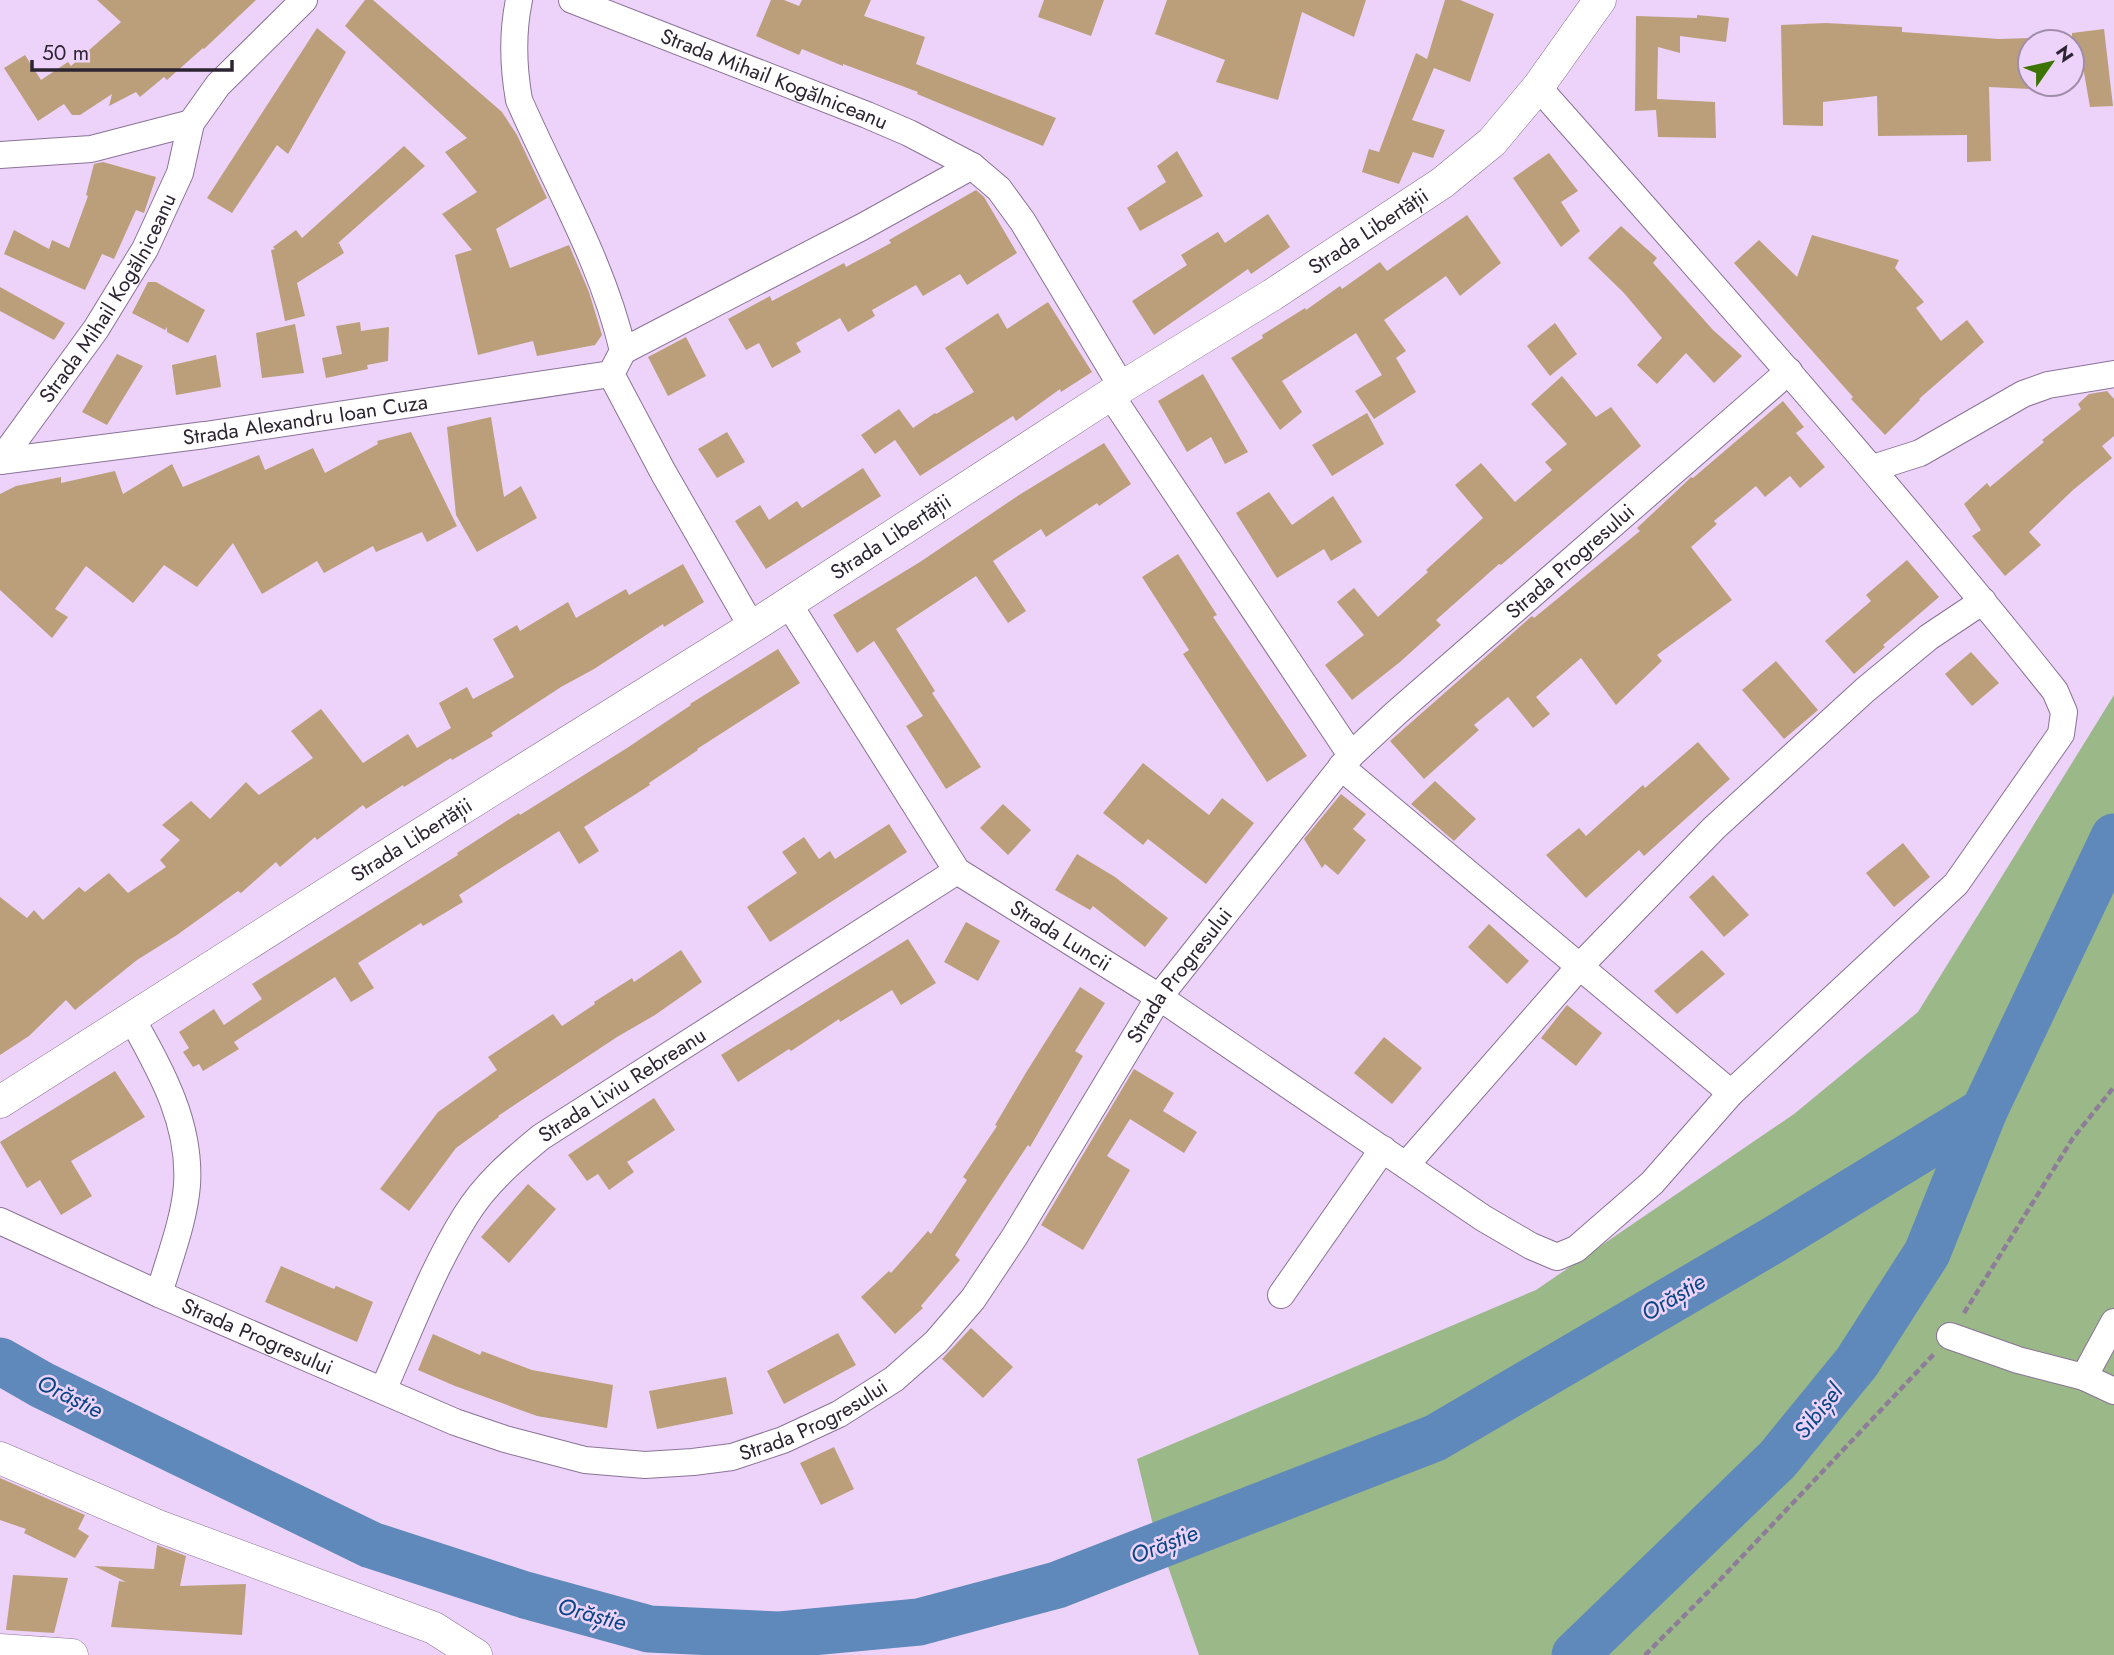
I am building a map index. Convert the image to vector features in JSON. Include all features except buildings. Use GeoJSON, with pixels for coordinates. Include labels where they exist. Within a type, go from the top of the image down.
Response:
{"type":"FeatureCollection","features":[{"type":"Feature","properties":{"kind":"street","name":"Strada Mihail Kogălniceanu"},"geometry":{"type":"LineString","coordinates":[[0,461],[96,329],[145,249],[180,173],[191,123],[218,85],[304,0]]}},
{"type":"Feature","properties":{"kind":"street"},"geometry":{"type":"LineString","coordinates":[[519,0],[513,27],[514,72],[519,100],[598,270],[615,313],[617,362],[663,472],[752,627]]}},
{"type":"Feature","properties":{"kind":"street","name":"Strada Mihail Kogălniceanu"},"geometry":{"type":"LineString","coordinates":[[572,0],[867,115],[909,133],[972,166],[999,189],[1023,222],[1116,391]]}},
{"type":"Feature","properties":{"kind":"street","name":"Strada Libertății"},"geometry":{"type":"LineString","coordinates":[[0,1102],[388,853],[752,627],[1116,391],[1272,295],[1442,183],[1492,142],[1538,87],[1600,0]]}},
{"type":"Feature","properties":{"kind":"street"},"geometry":{"type":"LineString","coordinates":[[1116,391],[1346,761],[1580,966],[1731,1093],[1956,884],[2061,734],[2064,712],[2055,691],[1873,468],[1538,87]]}},
{"type":"Feature","properties":{"kind":"street"},"geometry":{"type":"LineString","coordinates":[[11,155],[91,149],[191,123]]}},
{"type":"Feature","properties":{"kind":"street"},"geometry":{"type":"LineString","coordinates":[[617,362],[972,166]]}},
{"type":"Feature","properties":{"kind":"street","name":"Strada Alexandru Ioan Cuza"},"geometry":{"type":"LineString","coordinates":[[0,461],[205,435],[617,362]]}},
{"type":"Feature","properties":{"kind":"street","name":"Strada Progresului"},"geometry":{"type":"LineString","coordinates":[[0,1222],[455,1422],[505,1439],[585,1460],[645,1465],[732,1457],[783,1440],[839,1414],[894,1379],[936,1342],[973,1299],[1015,1236],[1159,997],[1346,761],[1396,713],[1789,371]]}},
{"type":"Feature","properties":{"kind":"street"},"geometry":{"type":"LineString","coordinates":[[1873,468],[1920,453],[2023,394],[2049,385],[2114,374]]}},
{"type":"Feature","properties":{"kind":"street"},"geometry":{"type":"LineString","coordinates":[[1416,1172],[1580,966],[1683,858],[1865,690],[1929,638],[1983,601]]}},
{"type":"Feature","properties":{"kind":"street","name":"Strada Luncii"},"geometry":{"type":"LineString","coordinates":[[788,603],[957,871],[1159,997],[1483,1218],[1531,1246],[1557,1257],[1576,1249],[1653,1183],[1731,1093]]}},
{"type":"Feature","properties":{"kind":"street","name":"Strada Liviu Rebreanu"},"geometry":{"type":"LineString","coordinates":[[383,1390],[447,1249],[467,1213],[491,1182],[514,1159],[541,1137],[957,871]]}},
{"type":"Feature","properties":{"kind":"street"},"geometry":{"type":"LineString","coordinates":[[132,1019],[161,1071],[179,1113],[186,1157],[187,1185],[182,1214],[159,1294]]}},
{"type":"Feature","properties":{"kind":"street"},"geometry":{"type":"LineString","coordinates":[[1281,1295],[1383,1149]]}},
{"type":"Feature","properties":{"kind":"street"},"geometry":{"type":"LineString","coordinates":[[2084,1377],[2114,1322]]}},
{"type":"Feature","properties":{"kind":"street"},"geometry":{"type":"LineString","coordinates":[[1950,1336],[2018,1360],[2084,1377],[2114,1391]]}},
{"type":"Feature","properties":{"kind":"street"},"geometry":{"type":"LineString","coordinates":[[0,1458],[158,1526],[434,1628],[476,1655]]}},
{"type":"Feature","properties":{"kind":"street"},"geometry":{"type":"LineString","coordinates":[[0,1650],[72,1655]]}},
{"type":"Feature","properties":{"kind":"path"},"geometry":{"type":"LineString","coordinates":[[1645,1655],[1717,1583],[1950,1336],[2073,1139],[2114,1087]]}},
{"type":"Feature","properties":{"kind":"green space"},"geometry":{"type":"Polygon","coordinates":[[[2114,695],[2114,1655],[1199,1655],[1152,1521],[1137,1459],[1536,1290],[1794,1114],[1918,1012],[2114,695]]]}},
{"type":"Feature","properties":{"kind":"waterway","name":"Orăștie"},"geometry":{"type":"LineString","coordinates":[[0,1361],[42,1385],[371,1545],[525,1595],[649,1629],[780,1635],[919,1622],[1057,1585],[1435,1438],[1775,1239],[1984,1111],[2114,837]]}},
{"type":"Feature","properties":{"kind":"waterway","name":"Sibișel"},"geometry":{"type":"LineString","coordinates":[[1575,1655],[1778,1459],[1857,1362],[1927,1253],[1984,1111]]}}]}
